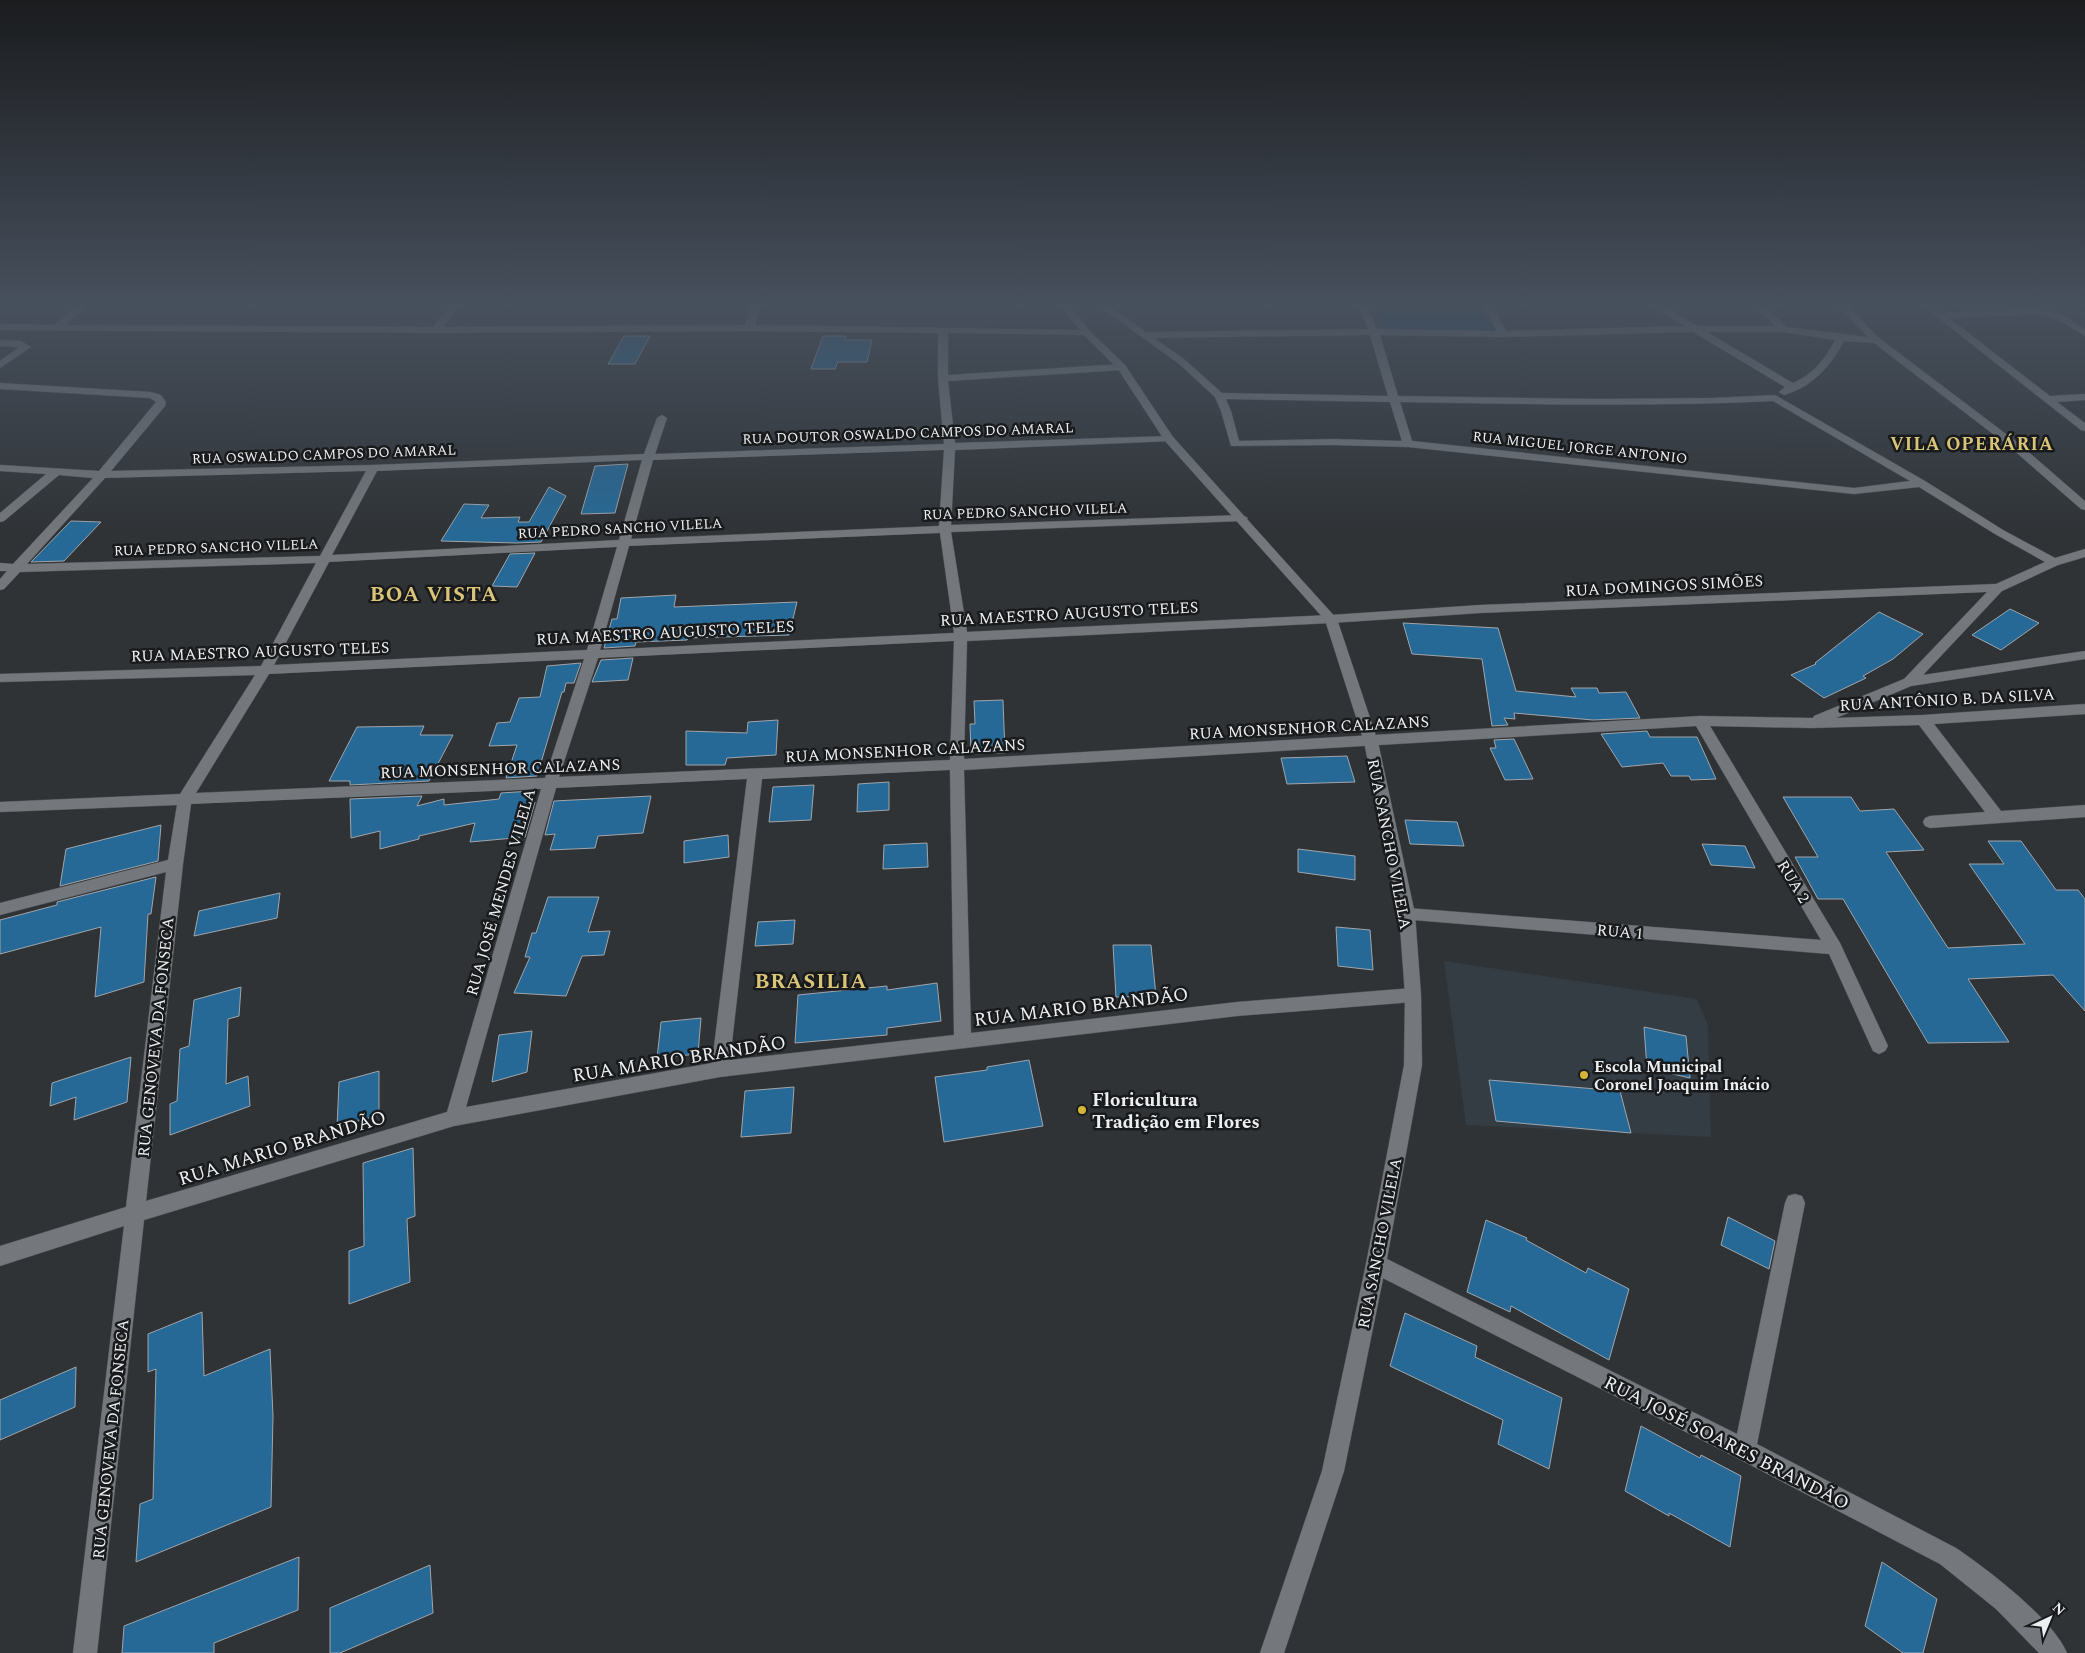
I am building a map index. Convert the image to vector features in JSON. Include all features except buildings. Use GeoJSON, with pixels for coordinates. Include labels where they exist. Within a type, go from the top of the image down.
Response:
{"type":"FeatureCollection","features":[{"type":"Feature","properties":{"kind":"street"},"geometry":{"type":"LineString","coordinates":[[943,379],[950,447],[946,528],[961,635],[957,765],[962,1042]]}},
{"type":"Feature","properties":{"kind":"street","name":"RUA SANCHO VILELA"},"geometry":{"type":"LineString","coordinates":[[1130,379],[1169,439],[1331,619],[1371,742],[1407,914],[1413,995],[1413,1065],[1376,1264],[1333,1471],[1272,1653]]}},
{"type":"Feature","properties":{"kind":"street"},"geometry":{"type":"LineString","coordinates":[[1201,379],[1219,396],[1608,402],[1775,398],[1921,483],[1999,532],[2054,562]]}},
{"type":"Feature","properties":{"kind":"street"},"geometry":{"type":"LineString","coordinates":[[1389,379],[1408,444]]}},
{"type":"Feature","properties":{"kind":"street"},"geometry":{"type":"LineString","coordinates":[[1779,379],[1791,386]]}},
{"type":"Feature","properties":{"kind":"street"},"geometry":{"type":"LineString","coordinates":[[1775,398],[1791,386],[1809,379]]}},
{"type":"Feature","properties":{"kind":"street"},"geometry":{"type":"LineString","coordinates":[[1928,379],[2014,444],[2085,506]]}},
{"type":"Feature","properties":{"kind":"street"},"geometry":{"type":"LineString","coordinates":[[2022,379],[2085,428]]}},
{"type":"Feature","properties":{"kind":"street"},"geometry":{"type":"LineString","coordinates":[[0,386],[151,395],[157,397],[161,402],[160,406],[102,475],[0,586]]}},
{"type":"Feature","properties":{"kind":"street","name":"RUA MIGUEL JORGE ANTONIO"},"geometry":{"type":"LineString","coordinates":[[1219,396],[1226,411],[1235,444],[1334,442],[1408,444],[1854,491],[1921,483]]}},
{"type":"Feature","properties":{"kind":"street"},"geometry":{"type":"LineString","coordinates":[[2048,399],[2085,397]]}},
{"type":"Feature","properties":{"kind":"street","name":"RUA JOSÉ MENDES VILELA"},"geometry":{"type":"LineString","coordinates":[[454,1118],[550,784],[593,653],[648,457],[662,418]]}},
{"type":"Feature","properties":{"kind":"street","name":"RUA DOUTOR OSWALDO CAMPOS DO AMARAL"},"geometry":{"type":"LineString","coordinates":[[648,457],[1169,439]]}},
{"type":"Feature","properties":{"kind":"street","name":"RUA OSWALDO CAMPOS DO AMARAL"},"geometry":{"type":"LineString","coordinates":[[0,468],[102,475],[373,468],[648,457]]}},
{"type":"Feature","properties":{"kind":"street","name":"RUA GENOVEVA DA FONSECA"},"geometry":{"type":"LineString","coordinates":[[85,1653],[175,864],[185,798],[265,670],[373,468]]}},
{"type":"Feature","properties":{"kind":"street"},"geometry":{"type":"LineString","coordinates":[[0,519],[56,472]]}},
{"type":"Feature","properties":{"kind":"street","name":"RUA PEDRO SANCHO VILELA"},"geometry":{"type":"LineString","coordinates":[[0,567],[324,559],[946,528],[1242,518]]}},
{"type":"Feature","properties":{"kind":"street"},"geometry":{"type":"LineString","coordinates":[[1908,682],[1998,588],[2054,562],[2085,553]]}},
{"type":"Feature","properties":{"kind":"street","name":"RUA DOMINGOS SIMÕES"},"geometry":{"type":"LineString","coordinates":[[1331,619],[1490,609],[1998,588]]}},
{"type":"Feature","properties":{"kind":"street","name":"RUA MAESTRO AUGUSTO TELES"},"geometry":{"type":"LineString","coordinates":[[0,678],[265,670],[961,635],[1331,619]]}},
{"type":"Feature","properties":{"kind":"street"},"geometry":{"type":"LineString","coordinates":[[1811,723],[1908,682],[2085,655]]}},
{"type":"Feature","properties":{"kind":"street","name":"RUA ANTÔNIO B. DA SILVA"},"geometry":{"type":"LineString","coordinates":[[1811,723],[1923,720],[2085,709]]}},
{"type":"Feature","properties":{"kind":"street"},"geometry":{"type":"LineString","coordinates":[[1923,720],[1997,817]]}},
{"type":"Feature","properties":{"kind":"street","name":"RUA MONSENHOR CALAZANS"},"geometry":{"type":"LineString","coordinates":[[0,807],[957,765],[1700,722],[1811,723]]}},
{"type":"Feature","properties":{"kind":"street","name":"RUA 2"},"geometry":{"type":"LineString","coordinates":[[1700,722],[1834,948],[1878,1046]]}},
{"type":"Feature","properties":{"kind":"street"},"geometry":{"type":"LineString","coordinates":[[720,1068],[755,775]]}},
{"type":"Feature","properties":{"kind":"street"},"geometry":{"type":"LineString","coordinates":[[1930,822],[2085,811]]}},
{"type":"Feature","properties":{"kind":"street"},"geometry":{"type":"LineString","coordinates":[[0,909],[175,864]]}},
{"type":"Feature","properties":{"kind":"street","name":"RUA 1"},"geometry":{"type":"LineString","coordinates":[[1407,914],[1834,948]]}},
{"type":"Feature","properties":{"kind":"street","name":"RUA MARIO BRANDÃO"},"geometry":{"type":"LineString","coordinates":[[0,1256],[136,1213],[454,1118],[720,1068],[962,1042],[1237,1009],[1413,995]]}},
{"type":"Feature","properties":{"kind":"street"},"geometry":{"type":"LineString","coordinates":[[1745,1450],[1795,1203]]}},
{"type":"Feature","properties":{"kind":"street","name":"RUA JOSÉ SOARES BRANDÃO"},"geometry":{"type":"LineString","coordinates":[[1376,1264],[1745,1450],[1948,1556],[1980,1577],[2012,1607],[2055,1653]]}},
{"type":"Feature","properties":{"kind":"shaded area","name":"Escola Municipal Coronel Joaquim Inácio"},"geometry":{"type":"Polygon","coordinates":[[[1444,961],[1697,999],[1708,1025],[1711,1137],[1466,1125],[1444,961]]]}},
{"type":"Feature","properties":{"kind":"place","name":"Escola Municipal Coronel Joaquim Inácio"},"geometry":{"type":"Point","coordinates":[1584,1075]}},
{"type":"Feature","properties":{"kind":"place","name":"Floricultura Tradição em Flores"},"geometry":{"type":"Point","coordinates":[1082,1110]}},
{"type":"Feature","properties":{"kind":"district","name":"VILA OPERÁRIA"},"geometry":{"type":"Point","coordinates":[1972,444]}},
{"type":"Feature","properties":{"kind":"district","name":"BOA VISTA"},"geometry":{"type":"Point","coordinates":[434,594]}},
{"type":"Feature","properties":{"kind":"district","name":"BRASILIA"},"geometry":{"type":"Point","coordinates":[811,981]}}]}
